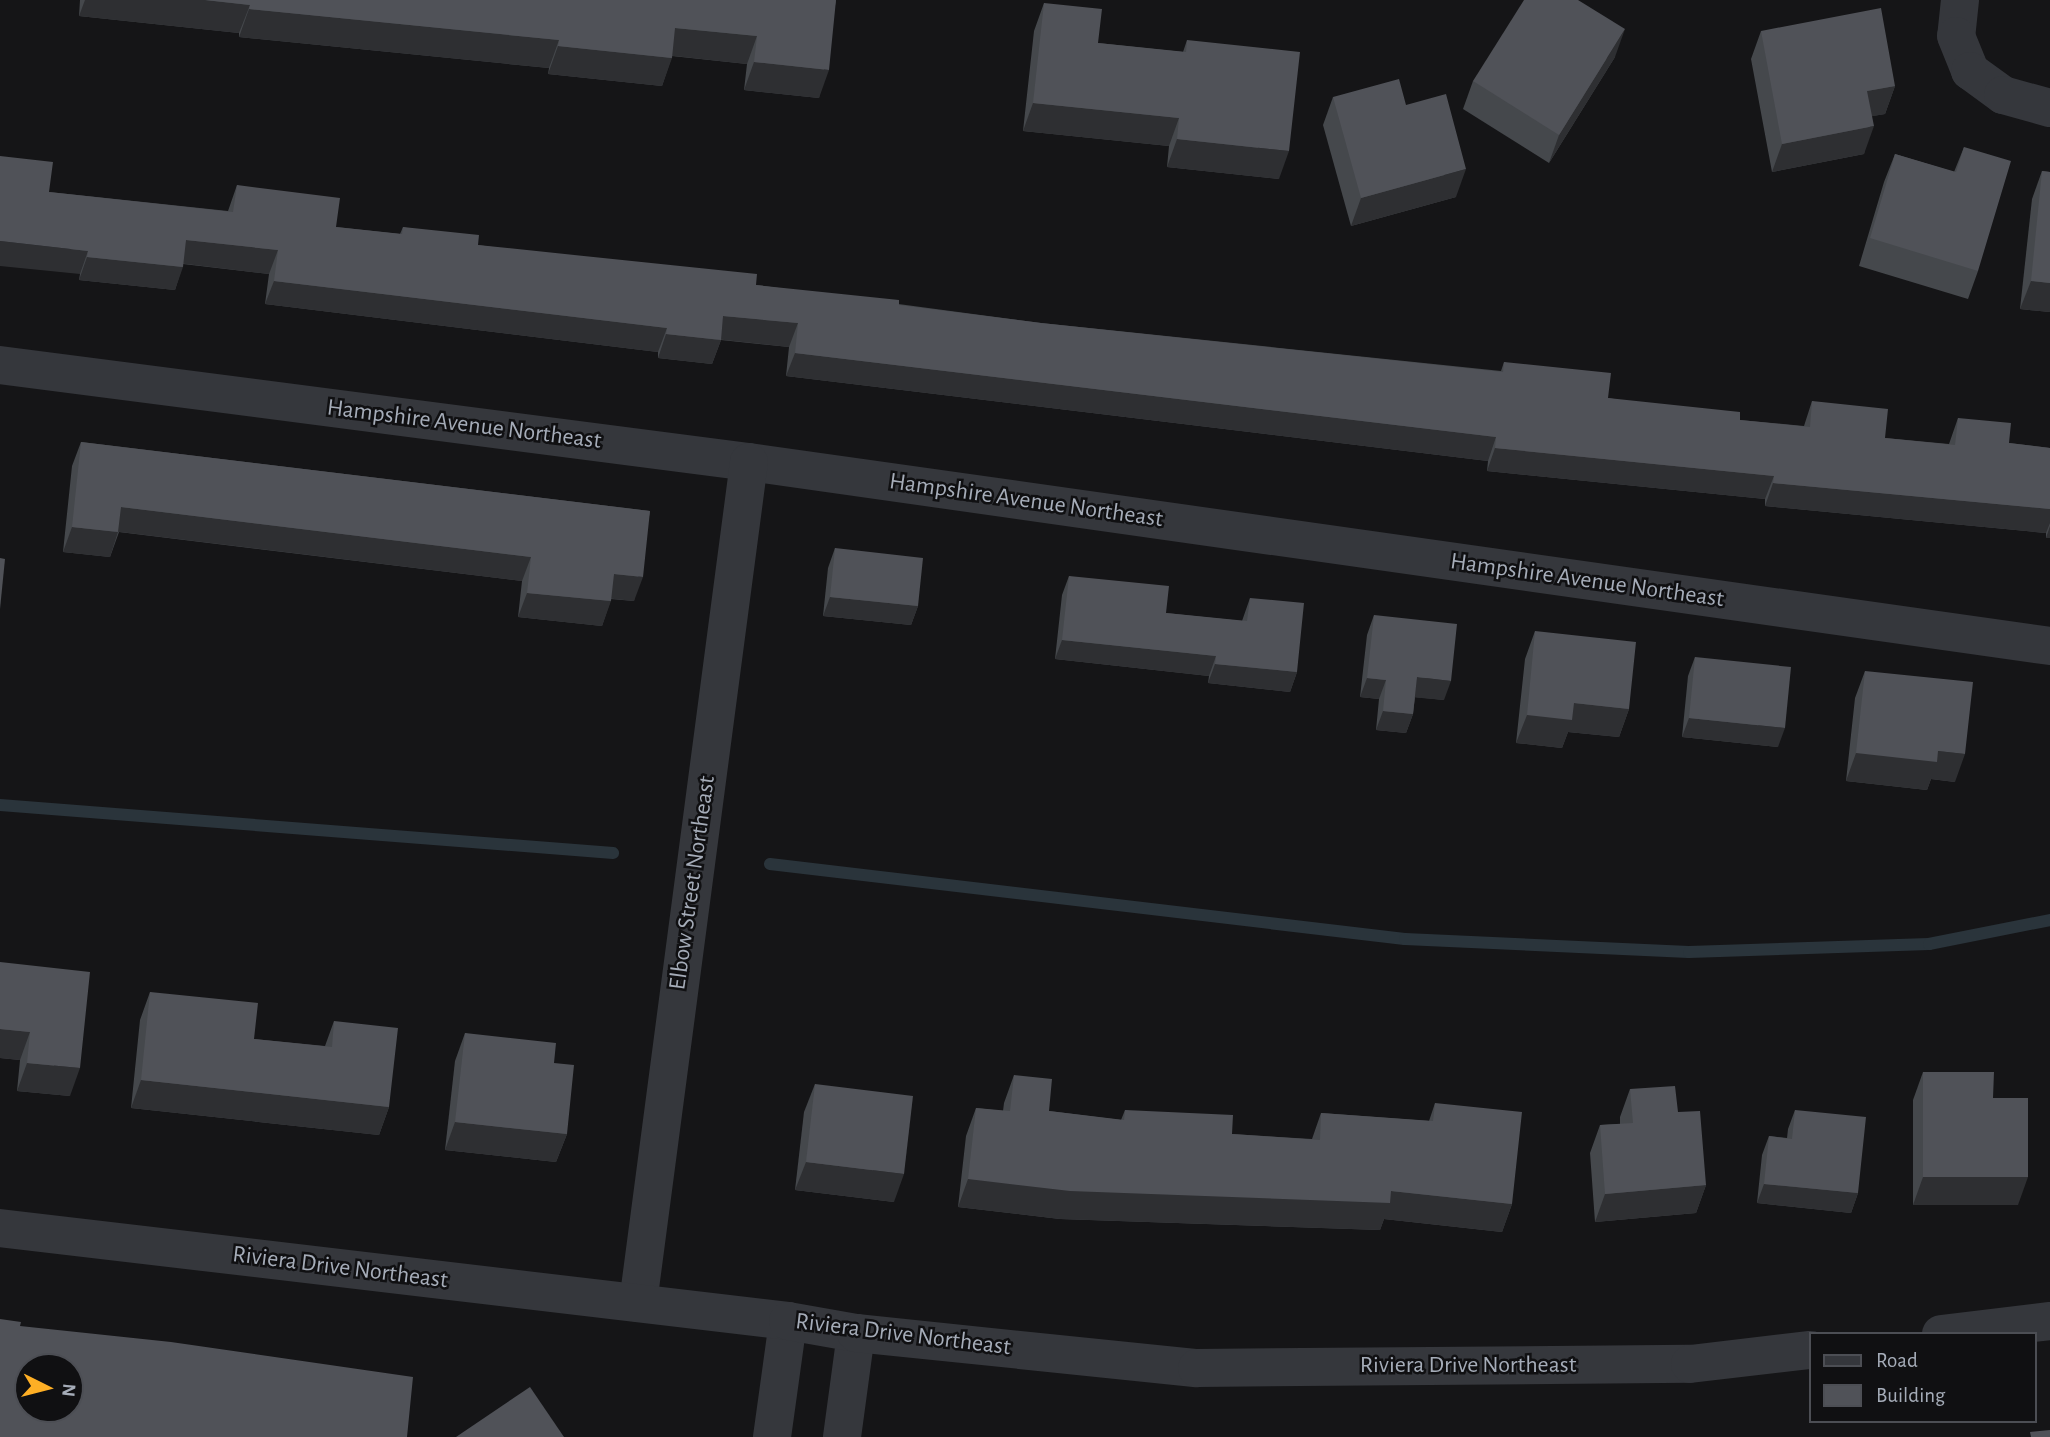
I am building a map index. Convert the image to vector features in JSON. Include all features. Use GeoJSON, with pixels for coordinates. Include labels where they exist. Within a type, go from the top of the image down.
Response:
{"type":"FeatureCollection","features":[{"type":"Feature","properties":{"kind":"street"},"geometry":{"type":"LineString","coordinates":[[1961,0],[1956,36],[1970,71],[2003,95],[2050,108]]}},
{"type":"Feature","properties":{"kind":"street","name":"Hampshire Avenue Northeast"},"geometry":{"type":"LineString","coordinates":[[0,365],[749,462],[2050,646]]}},
{"type":"Feature","properties":{"kind":"street","name":"Elbow Street Northeast"},"geometry":{"type":"LineString","coordinates":[[638,1303],[749,462]]}},
{"type":"Feature","properties":{"kind":"street","name":"Riviera Drive Northeast"},"geometry":{"type":"LineString","coordinates":[[0,1228],[788,1321],[856,1333],[1197,1368],[1690,1364],[1808,1350]]}},
{"type":"Feature","properties":{"kind":"street"},"geometry":{"type":"LineString","coordinates":[[772,1437],[788,1321]]}},
{"type":"Feature","properties":{"kind":"street"},"geometry":{"type":"LineString","coordinates":[[1958,1332],[2050,1321]]}},
{"type":"Feature","properties":{"kind":"street"},"geometry":{"type":"LineString","coordinates":[[842,1437],[856,1333]]}},
{"type":"Feature","properties":{"kind":"building"},"geometry":{"type":"Polygon","coordinates":[[[205,0],[836,0],[829,70],[754,62],[757,36],[675,28],[672,58],[558,46],[559,40],[249,9],[250,5],[205,0]]]}},
{"type":"Feature","properties":{"kind":"building"},"geometry":{"type":"Polygon","coordinates":[[[1524,0],[1578,0],[1625,29],[1559,135],[1473,81],[1524,0]]]}},
{"type":"Feature","properties":{"kind":"building"},"geometry":{"type":"Polygon","coordinates":[[[1044,3],[1102,9],[1098,43],[1186,52],[1187,40],[1300,52],[1289,151],[1177,139],[1179,118],[1033,103],[1044,3]]]}},
{"type":"Feature","properties":{"kind":"building"},"geometry":{"type":"Polygon","coordinates":[[[1881,8],[1895,86],[1867,91],[1874,126],[1782,144],[1761,31],[1881,8]]]}},
{"type":"Feature","properties":{"kind":"building"},"geometry":{"type":"Polygon","coordinates":[[[1399,79],[1406,105],[1446,94],[1466,169],[1361,198],[1333,97],[1399,79]]]}},
{"type":"Feature","properties":{"kind":"building"},"geometry":{"type":"Polygon","coordinates":[[[1964,147],[2011,161],[1978,271],[1870,238],[1895,154],[1956,172],[1964,147]]]}},
{"type":"Feature","properties":{"kind":"building"},"geometry":{"type":"Polygon","coordinates":[[[0,156],[53,162],[49,192],[233,212],[237,185],[340,198],[336,227],[402,234],[403,227],[479,235],[478,245],[757,274],[756,285],[899,300],[899,305],[1041,323],[1503,372],[1504,362],[1611,373],[1608,398],[1740,412],[1740,420],[1810,427],[1812,401],[1888,409],[1885,438],[1955,445],[1958,418],[2011,423],[2009,443],[2050,448],[2050,509],[1773,483],[1774,476],[1495,448],[1496,437],[795,353],[798,323],[723,316],[721,340],[666,334],[667,328],[274,281],[278,250],[186,240],[183,267],[87,257],[88,251],[0,241],[0,156]]]}},
{"type":"Feature","properties":{"kind":"building"},"geometry":{"type":"Polygon","coordinates":[[[2042,171],[2050,172],[2050,283],[2031,281],[2042,171]]]}},
{"type":"Feature","properties":{"kind":"building"},"geometry":{"type":"Polygon","coordinates":[[[81,442],[650,511],[643,577],[614,574],[611,601],[527,593],[531,557],[121,507],[118,532],[72,527],[81,442]]]}},
{"type":"Feature","properties":{"kind":"building"},"geometry":{"type":"Polygon","coordinates":[[[835,548],[923,558],[918,606],[830,597],[835,548]]]}},
{"type":"Feature","properties":{"kind":"building"},"geometry":{"type":"Polygon","coordinates":[[[0,558],[5,559],[0,609],[0,558]]]}},
{"type":"Feature","properties":{"kind":"building"},"geometry":{"type":"Polygon","coordinates":[[[1069,576],[1169,586],[1166,613],[1247,621],[1250,598],[1304,603],[1297,672],[1215,664],[1216,656],[1062,640],[1069,576]]]}},
{"type":"Feature","properties":{"kind":"building"},"geometry":{"type":"Polygon","coordinates":[[[1374,615],[1457,624],[1451,681],[1417,677],[1413,714],[1383,711],[1386,680],[1367,678],[1374,615]]]}},
{"type":"Feature","properties":{"kind":"building"},"geometry":{"type":"Polygon","coordinates":[[[1535,631],[1636,642],[1629,709],[1574,703],[1572,720],[1527,715],[1535,631]]]}},
{"type":"Feature","properties":{"kind":"building"},"geometry":{"type":"Polygon","coordinates":[[[1695,657],[1791,667],[1785,728],[1689,718],[1695,657]]]}},
{"type":"Feature","properties":{"kind":"building"},"geometry":{"type":"Polygon","coordinates":[[[1865,671],[1973,682],[1965,754],[1938,751],[1937,762],[1856,753],[1865,671]]]}},
{"type":"Feature","properties":{"kind":"building"},"geometry":{"type":"Polygon","coordinates":[[[0,962],[90,972],[80,1068],[27,1063],[30,1032],[0,1029],[0,962]]]}},
{"type":"Feature","properties":{"kind":"building"},"geometry":{"type":"Polygon","coordinates":[[[150,992],[258,1003],[254,1039],[332,1047],[334,1021],[398,1028],[389,1107],[141,1080],[150,992]]]}},
{"type":"Feature","properties":{"kind":"building"},"geometry":{"type":"Polygon","coordinates":[[[465,1033],[556,1043],[554,1063],[574,1065],[567,1134],[455,1122],[465,1033]]]}},
{"type":"Feature","properties":{"kind":"building"},"geometry":{"type":"Polygon","coordinates":[[[1923,1072],[1994,1072],[1993,1098],[2028,1098],[2028,1177],[1923,1177],[1923,1072]]]}},
{"type":"Feature","properties":{"kind":"building"},"geometry":{"type":"Polygon","coordinates":[[[1014,1075],[1052,1079],[1049,1111],[1124,1120],[1125,1110],[1233,1115],[1232,1134],[1320,1140],[1321,1113],[1433,1121],[1435,1103],[1522,1112],[1512,1204],[1391,1191],[1390,1203],[1070,1191],[968,1179],[976,1108],[1010,1111],[1014,1075]]]}},
{"type":"Feature","properties":{"kind":"building"},"geometry":{"type":"Polygon","coordinates":[[[815,1084],[913,1096],[904,1174],[806,1162],[815,1084]]]}},
{"type":"Feature","properties":{"kind":"building"},"geometry":{"type":"Polygon","coordinates":[[[1675,1086],[1678,1112],[1700,1111],[1706,1185],[1605,1194],[1600,1125],[1633,1123],[1630,1089],[1675,1086]]]}},
{"type":"Feature","properties":{"kind":"building"},"geometry":{"type":"Polygon","coordinates":[[[1795,1110],[1866,1117],[1858,1193],[1764,1184],[1769,1136],[1792,1139],[1795,1110]]]}},
{"type":"Feature","properties":{"kind":"building"},"geometry":{"type":"Polygon","coordinates":[[[0,1319],[21,1322],[20,1326],[171,1342],[413,1377],[407,1437],[0,1437],[0,1319]]]}},
{"type":"Feature","properties":{"kind":"building"},"geometry":{"type":"Polygon","coordinates":[[[530,1387],[564,1437],[456,1437],[530,1387]]]}},
{"type":"Feature","properties":{"kind":"building"},"geometry":{"type":"Polygon","coordinates":[[[2050,1430],[2050,1437],[2031,1437],[2030,1432],[2050,1430]]]}},
{"type":"Feature","properties":{"kind":"waterway"},"geometry":{"type":"LineString","coordinates":[[0,805],[613,853]]}},
{"type":"Feature","properties":{"kind":"waterway"},"geometry":{"type":"LineString","coordinates":[[770,864],[1405,939],[1689,952],[1929,944],[2050,920]]}}]}
